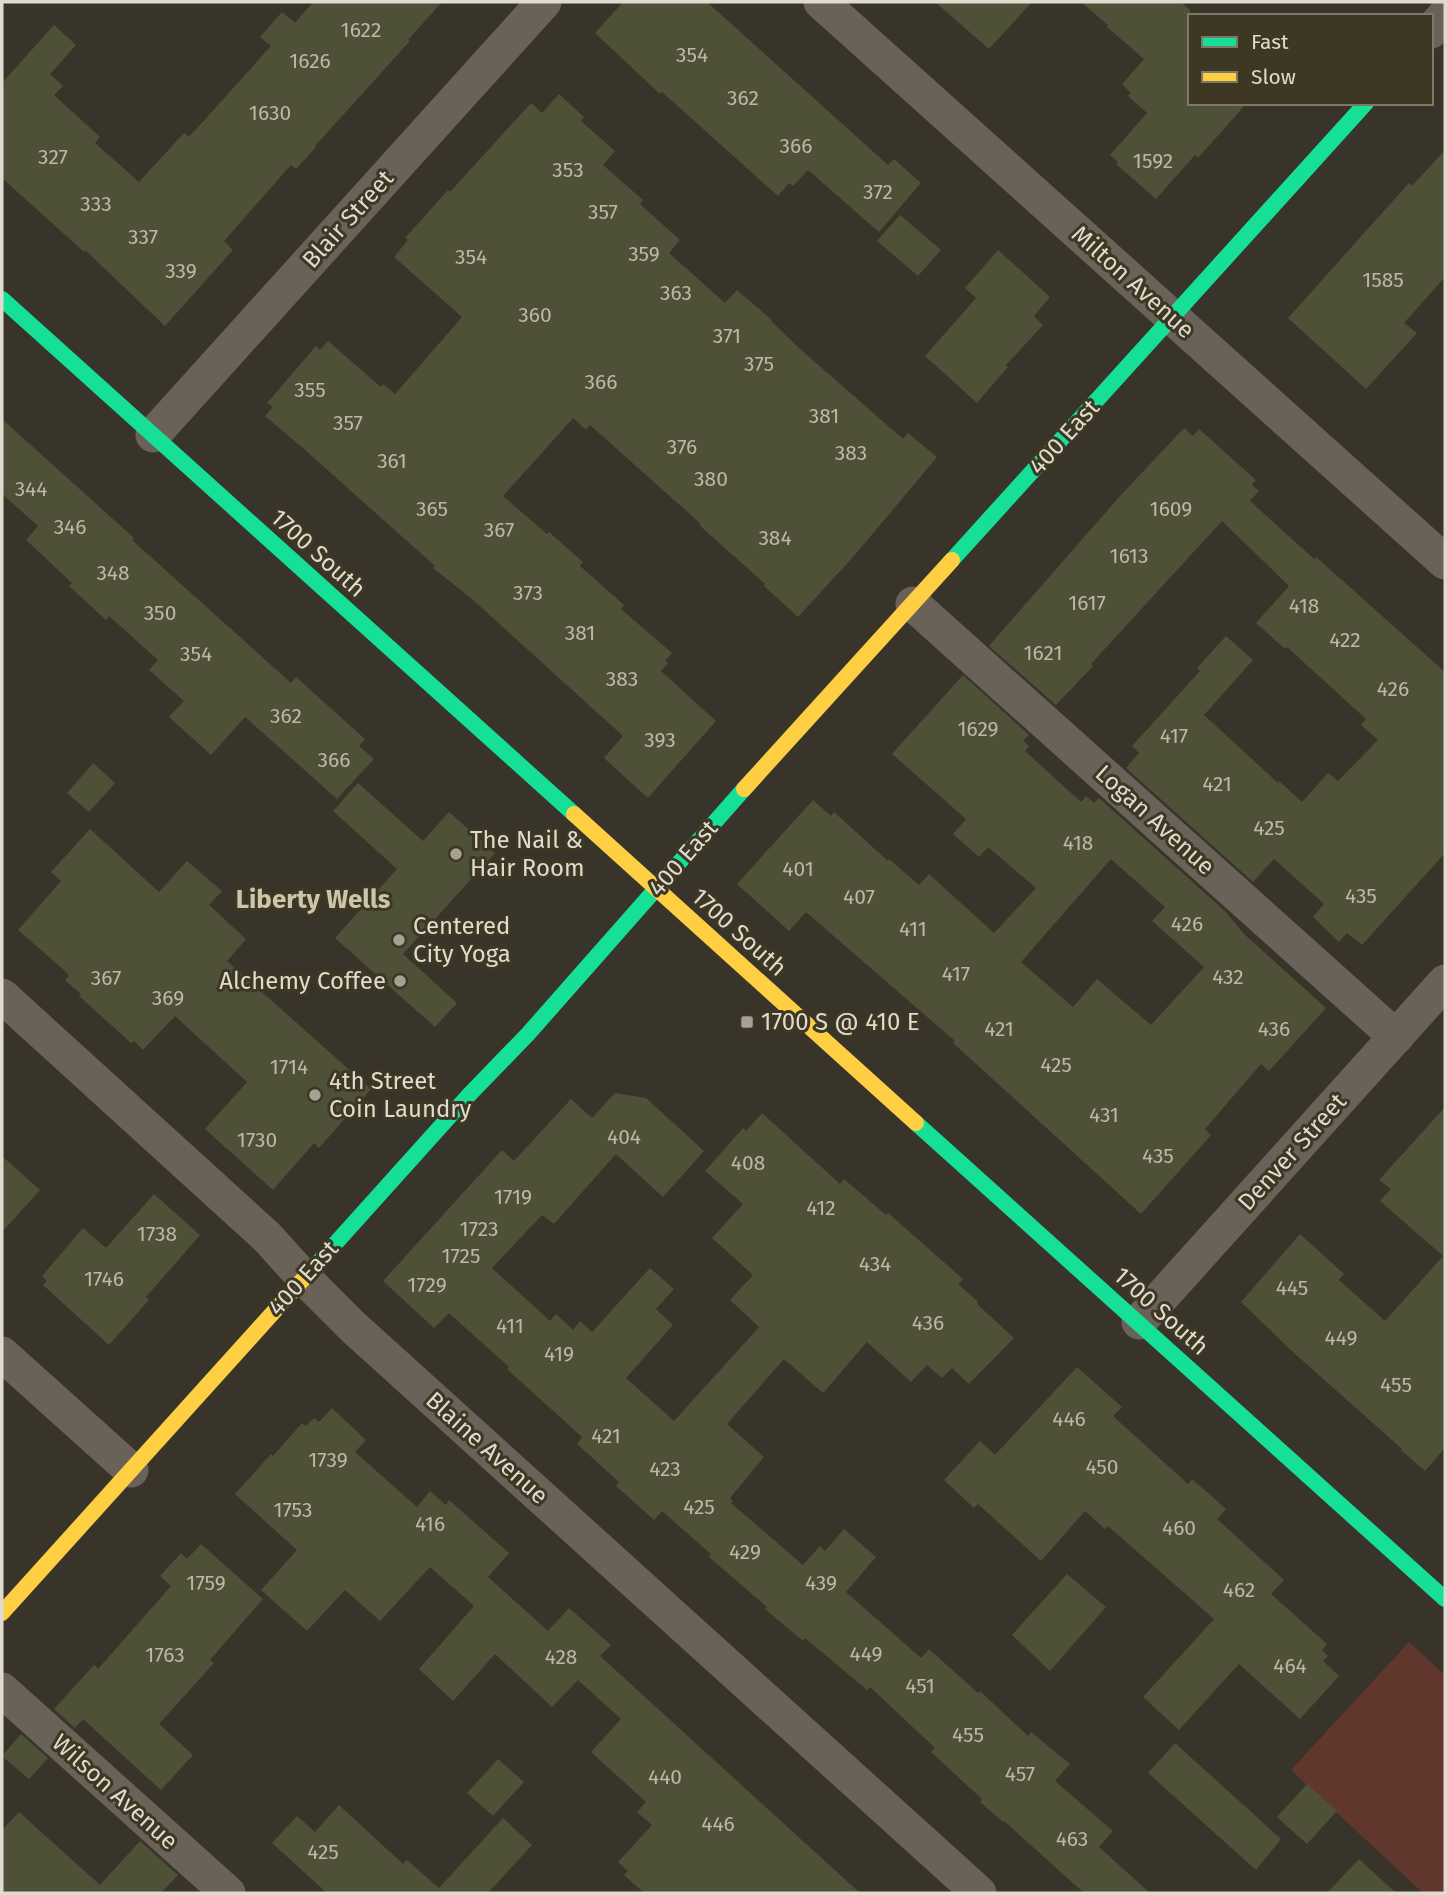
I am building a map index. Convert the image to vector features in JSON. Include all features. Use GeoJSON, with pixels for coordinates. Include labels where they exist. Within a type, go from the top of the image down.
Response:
{"type":"FeatureCollection","features":[{"type":"Feature","properties":{"kind":"street","name":"Blair Street"},"geometry":{"type":"LineString","coordinates":[[153,435],[544,2]]}},
{"type":"Feature","properties":{"kind":"street","name":"Milton Avenue"},"geometry":{"type":"LineString","coordinates":[[821,2],[1445,562]]}},
{"type":"Feature","properties":{"kind":"street"},"geometry":{"type":"LineString","coordinates":[[1433,29],[1445,15]]}},
{"type":"Feature","properties":{"kind":"street","name":"400 East"},"geometry":{"type":"LineString","coordinates":[[2,1613],[468,1096],[528,1034],[656,888],[1364,105]]}},
{"type":"Feature","properties":{"kind":"street","name":"1700 South"},"geometry":{"type":"LineString","coordinates":[[2,299],[1445,1600]]}},
{"type":"Feature","properties":{"kind":"street","name":"Logan Avenue"},"geometry":{"type":"LineString","coordinates":[[913,604],[1396,1037]]}},
{"type":"Feature","properties":{"kind":"street","name":"Denver Street"},"geometry":{"type":"LineString","coordinates":[[1139,1322],[1445,982]]}},
{"type":"Feature","properties":{"kind":"street","name":"Blaine Avenue"},"geometry":{"type":"LineString","coordinates":[[2,996],[267,1237],[352,1326],[979,1893]]}},
{"type":"Feature","properties":{"kind":"street"},"geometry":{"type":"LineString","coordinates":[[2,1354],[131,1470]]}},
{"type":"Feature","properties":{"kind":"street","name":"Wilson Avenue"},"geometry":{"type":"LineString","coordinates":[[2,1690],[228,1893]]}},
{"type":"Feature","properties":{"kind":"shaded area"},"geometry":{"type":"Polygon","coordinates":[[[1409,1642],[1445,1675],[1445,1893],[1423,1893],[1291,1770],[1409,1642]]]}},
{"type":"Feature","properties":{"kind":"building"},"geometry":{"type":"Polygon","coordinates":[[[313,2],[442,2],[296,169],[291,165],[224,241],[233,250],[165,326],[85,250],[84,252],[2,178],[2,83],[54,25],[76,45],[50,74],[63,86],[54,95],[100,137],[95,143],[139,182],[184,133],[189,137],[271,46],[260,37],[282,12],[295,23],[313,2]]]}},
{"type":"Feature","properties":{"kind":"building"},"geometry":{"type":"Polygon","coordinates":[[[623,2],[707,2],[888,165],[894,159],[921,183],[879,232],[808,170],[793,186],[789,183],[778,196],[662,92],[660,94],[595,33],[623,2]]]}},
{"type":"Feature","properties":{"kind":"building"},"geometry":{"type":"Polygon","coordinates":[[[935,2],[1032,2],[989,49],[935,2]]]}},
{"type":"Feature","properties":{"kind":"building"},"geometry":{"type":"Polygon","coordinates":[[[1081,2],[1181,2],[1190,10],[1188,105],[1245,105],[1198,158],[1195,155],[1156,199],[1116,164],[1118,162],[1110,155],[1147,113],[1128,96],[1131,93],[1122,84],[1144,59],[1107,27],[1108,25],[1081,2]]]}},
{"type":"Feature","properties":{"kind":"building"},"geometry":{"type":"Polygon","coordinates":[[[559,94],[584,117],[581,121],[615,151],[603,165],[643,200],[640,204],[680,240],[669,253],[725,303],[737,290],[903,439],[908,433],[937,457],[854,556],[798,617],[699,525],[701,524],[590,425],[586,430],[573,418],[503,496],[583,562],[580,566],[624,605],[621,609],[672,653],[661,671],[716,721],[648,798],[604,758],[623,736],[265,416],[273,407],[267,403],[316,346],[320,350],[328,341],[381,387],[383,384],[395,394],[462,317],[394,257],[408,240],[405,238],[531,103],[542,113],[559,94]]]}},
{"type":"Feature","properties":{"kind":"building"},"geometry":{"type":"Polygon","coordinates":[[[1445,150],[1445,277],[1404,323],[1417,333],[1366,389],[1288,318],[1409,183],[1412,186],[1445,150]]]}},
{"type":"Feature","properties":{"kind":"building"},"geometry":{"type":"Polygon","coordinates":[[[900,215],[941,250],[918,276],[877,241],[900,215]]]}},
{"type":"Feature","properties":{"kind":"building"},"geometry":{"type":"Polygon","coordinates":[[[998,250],[1050,297],[1034,316],[1043,325],[1006,365],[1008,367],[977,403],[925,356],[976,298],[965,288],[998,250]]]}},
{"type":"Feature","properties":{"kind":"building"},"geometry":{"type":"Polygon","coordinates":[[[2,419],[291,683],[296,677],[365,739],[359,746],[374,759],[337,799],[245,717],[211,755],[169,717],[184,701],[149,670],[158,660],[109,616],[106,620],[69,586],[72,583],[26,540],[38,526],[2,494],[2,419]]]}},
{"type":"Feature","properties":{"kind":"building"},"geometry":{"type":"Polygon","coordinates":[[[1184,428],[1193,436],[1199,429],[1256,480],[1252,485],[1259,491],[1250,501],[1445,672],[1445,853],[1362,945],[1347,933],[1339,942],[1313,917],[1324,904],[1274,859],[1253,882],[1126,768],[1139,753],[1132,746],[1200,671],[1197,668],[1226,636],[1253,660],[1204,715],[1302,802],[1328,773],[1338,781],[1378,740],[1361,725],[1366,719],[1287,647],[1285,649],[1256,623],[1289,586],[1222,521],[1056,705],[989,646],[1120,496],[1184,428]]]}},
{"type":"Feature","properties":{"kind":"building"},"geometry":{"type":"Polygon","coordinates":[[[963,675],[1029,735],[1023,741],[1029,746],[1025,751],[1081,802],[1086,796],[1094,803],[1099,798],[1226,912],[1243,933],[1326,1008],[1269,1071],[1261,1064],[1205,1129],[1211,1135],[1141,1214],[953,1043],[955,1041],[806,912],[789,931],[737,884],[813,800],[831,816],[834,812],[919,885],[929,874],[994,933],[1036,888],[988,847],[979,857],[953,834],[966,819],[892,754],[963,675]],[[1111,859],[1021,962],[1073,1007],[1097,979],[1151,1025],[1204,967],[1152,921],[1165,907],[1111,859]]]}},
{"type":"Feature","properties":{"kind":"building"},"geometry":{"type":"Polygon","coordinates":[[[93,763],[115,783],[89,812],[67,793],[93,763]]]}},
{"type":"Feature","properties":{"kind":"building"},"geometry":{"type":"Polygon","coordinates":[[[358,783],[423,841],[449,812],[495,853],[403,954],[457,1003],[435,1027],[335,938],[397,869],[333,811],[358,783]]]}},
{"type":"Feature","properties":{"kind":"building"},"geometry":{"type":"Polygon","coordinates":[[[90,829],[159,892],[187,861],[222,891],[209,905],[246,939],[227,961],[371,1089],[319,1148],[314,1143],[273,1190],[205,1129],[247,1082],[175,1016],[143,1050],[134,1041],[131,1043],[79,996],[81,994],[65,980],[69,976],[65,971],[18,930],[61,881],[51,872],[90,829]]]}},
{"type":"Feature","properties":{"kind":"building"},"geometry":{"type":"Polygon","coordinates":[[[615,1093],[646,1098],[704,1151],[663,1197],[616,1154],[554,1224],[542,1215],[492,1268],[550,1321],[556,1314],[573,1330],[580,1321],[592,1332],[650,1268],[674,1289],[656,1309],[673,1325],[626,1378],[674,1421],[759,1327],[730,1300],[753,1275],[712,1238],[743,1204],[705,1171],[743,1128],[746,1131],[762,1113],[840,1184],[844,1179],[886,1215],[888,1213],[963,1279],[958,1284],[1014,1338],[969,1384],[952,1368],[942,1378],[927,1365],[911,1382],[867,1342],[823,1393],[784,1359],[727,1424],[764,1457],[730,1498],[733,1501],[731,1503],[803,1565],[820,1546],[825,1551],[844,1529],[876,1557],[846,1592],[921,1658],[929,1649],[978,1693],[980,1691],[1028,1736],[1031,1732],[1070,1764],[1055,1781],[1113,1831],[1099,1847],[1150,1893],[1084,1893],[980,1802],[982,1799],[931,1752],[935,1748],[870,1687],[867,1690],[805,1638],[803,1641],[765,1609],[767,1607],[709,1557],[711,1554],[662,1511],[654,1520],[616,1486],[619,1482],[577,1444],[582,1437],[449,1313],[434,1328],[383,1281],[502,1150],[514,1161],[571,1099],[592,1118],[615,1093]]]}},
{"type":"Feature","properties":{"kind":"building"},"geometry":{"type":"Polygon","coordinates":[[[1445,1107],[1445,1448],[1425,1471],[1241,1302],[1300,1234],[1344,1274],[1339,1280],[1385,1321],[1443,1256],[1380,1201],[1391,1189],[1379,1180],[1445,1107]]]}},
{"type":"Feature","properties":{"kind":"building"},"geometry":{"type":"Polygon","coordinates":[[[2,1156],[40,1190],[2,1232],[2,1156]]]}},
{"type":"Feature","properties":{"kind":"building"},"geometry":{"type":"Polygon","coordinates":[[[154,1194],[200,1235],[146,1297],[149,1300],[109,1345],[43,1285],[47,1281],[42,1276],[83,1228],[106,1248],[154,1194]]]}},
{"type":"Feature","properties":{"kind":"building"},"geometry":{"type":"Polygon","coordinates":[[[1077,1367],[1122,1407],[1113,1416],[1188,1484],[1192,1479],[1226,1509],[1217,1519],[1284,1580],[1271,1594],[1327,1644],[1322,1650],[1328,1656],[1323,1661],[1339,1676],[1300,1719],[1239,1664],[1179,1730],[1143,1697],[1214,1619],[1108,1526],[1105,1529],[1085,1511],[1041,1561],[978,1504],[974,1508],[944,1480],[980,1441],[995,1455],[1077,1367]]]}},
{"type":"Feature","properties":{"kind":"building"},"geometry":{"type":"Polygon","coordinates":[[[332,1408],[366,1440],[355,1452],[417,1507],[430,1491],[446,1505],[449,1500],[509,1553],[488,1577],[548,1631],[569,1608],[611,1645],[600,1656],[860,1893],[644,1893],[624,1875],[628,1871],[618,1862],[652,1825],[637,1812],[646,1802],[591,1752],[621,1719],[578,1680],[552,1707],[495,1654],[453,1701],[419,1669],[474,1606],[430,1567],[380,1621],[345,1590],[307,1631],[261,1590],[297,1550],[235,1494],[302,1423],[306,1426],[314,1418],[319,1422],[332,1408]]]}},
{"type":"Feature","properties":{"kind":"building"},"geometry":{"type":"Polygon","coordinates":[[[201,1544],[263,1599],[210,1660],[214,1663],[159,1724],[193,1755],[161,1790],[83,1719],[75,1728],[54,1709],[94,1665],[98,1669],[171,1586],[160,1576],[181,1553],[187,1559],[201,1544]]]}},
{"type":"Feature","properties":{"kind":"building"},"geometry":{"type":"Polygon","coordinates":[[[1067,1574],[1106,1607],[1050,1671],[1012,1635],[1067,1574]]]}},
{"type":"Feature","properties":{"kind":"building"},"geometry":{"type":"Polygon","coordinates":[[[21,1734],[48,1758],[29,1779],[2,1756],[21,1734]]]}},
{"type":"Feature","properties":{"kind":"building"},"geometry":{"type":"Polygon","coordinates":[[[1175,1743],[1281,1839],[1256,1870],[1148,1773],[1175,1743]]]}},
{"type":"Feature","properties":{"kind":"building"},"geometry":{"type":"Polygon","coordinates":[[[498,1759],[524,1782],[493,1816],[467,1793],[498,1759]]]}},
{"type":"Feature","properties":{"kind":"building"},"geometry":{"type":"Polygon","coordinates":[[[1307,1784],[1337,1811],[1307,1844],[1277,1817],[1307,1784]]]}},
{"type":"Feature","properties":{"kind":"building"},"geometry":{"type":"Polygon","coordinates":[[[339,1805],[403,1864],[407,1860],[439,1888],[503,1818],[532,1845],[488,1893],[327,1893],[272,1843],[297,1816],[315,1832],[339,1805]]]}},
{"type":"Feature","properties":{"kind":"building"},"geometry":{"type":"Polygon","coordinates":[[[19,1812],[100,1885],[140,1841],[178,1875],[161,1893],[2,1893],[2,1830],[19,1812]]]}},
{"type":"Feature","properties":{"kind":"building"},"geometry":{"type":"Polygon","coordinates":[[[1359,1859],[1396,1893],[1327,1893],[1359,1859]]]}},
{"type":"Feature","properties":{"kind":"traffic: fast"},"geometry":{"type":"LineString","coordinates":[[952,560],[1364,105]]}},
{"type":"Feature","properties":{"kind":"traffic: fast"},"geometry":{"type":"LineString","coordinates":[[2,299],[574,814]]}},
{"type":"Feature","properties":{"kind":"traffic: fast"},"geometry":{"type":"LineString","coordinates":[[316,1265],[468,1096],[528,1034],[744,789]]}},
{"type":"Feature","properties":{"kind":"traffic: fast"},"geometry":{"type":"LineString","coordinates":[[916,1123],[1445,1599]]}},
{"type":"Feature","properties":{"kind":"traffic: slow"},"geometry":{"type":"LineString","coordinates":[[744,789],[952,560]]}},
{"type":"Feature","properties":{"kind":"traffic: slow"},"geometry":{"type":"LineString","coordinates":[[574,814],[916,1123]]}},
{"type":"Feature","properties":{"kind":"traffic: slow"},"geometry":{"type":"LineString","coordinates":[[2,1613],[316,1265]]}},
{"type":"Feature","properties":{"kind":"place","name":"The Nail & Hair Room"},"geometry":{"type":"Point","coordinates":[456,854]}},
{"type":"Feature","properties":{"kind":"place","name":"Centered City Yoga"},"geometry":{"type":"Point","coordinates":[399,940]}},
{"type":"Feature","properties":{"kind":"place","name":"Alchemy Coffee"},"geometry":{"type":"Point","coordinates":[400,981]}},
{"type":"Feature","properties":{"kind":"place","name":"1700 S @ 410 E"},"geometry":{"type":"Point","coordinates":[747,1022]}},
{"type":"Feature","properties":{"kind":"place","name":"4th Street Coin Laundry"},"geometry":{"type":"Point","coordinates":[315,1095]}},
{"type":"Feature","properties":{"kind":"district","name":"Liberty Wells"},"geometry":{"type":"Point","coordinates":[313,899]}}]}
